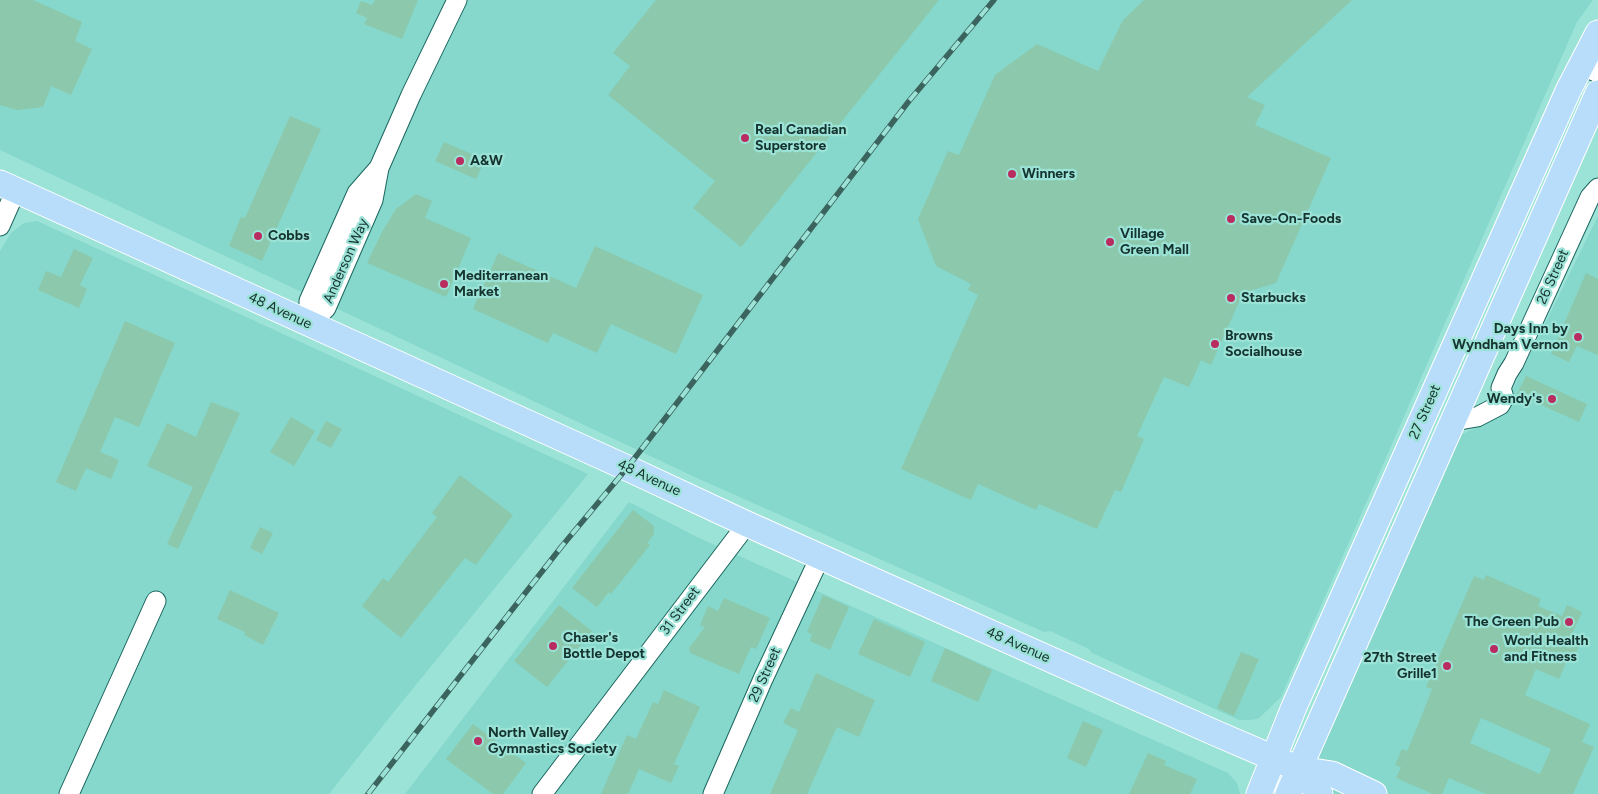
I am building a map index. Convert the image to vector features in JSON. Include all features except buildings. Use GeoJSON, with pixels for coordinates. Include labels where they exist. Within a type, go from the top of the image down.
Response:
{"type":"FeatureCollection","features":[{"type":"Feature","properties":{"kind":"main road","name":"27 Street"},"geometry":{"type":"LineString","coordinates":[[1259,794],[1294,707],[1397,476],[1590,69],[1598,33]]}},
{"type":"Feature","properties":{"kind":"main road"},"geometry":{"type":"LineString","coordinates":[[1288,794],[1598,93]]}},
{"type":"Feature","properties":{"kind":"main road","name":"48 Avenue"},"geometry":{"type":"LineString","coordinates":[[8,187],[747,524],[1213,732],[1299,769],[1332,774],[1374,794]]}},
{"type":"Feature","properties":{"kind":"main road"},"geometry":{"type":"LineString","coordinates":[[1213,732],[1246,739],[1267,733],[1294,707]]}},
{"type":"Feature","properties":{"kind":"main road","name":"48 Avenue"},"geometry":{"type":"LineString","coordinates":[[1299,769],[1320,794]]}},
{"type":"Feature","properties":{"kind":"street","name":"Anderson Way"},"geometry":{"type":"LineString","coordinates":[[310,325],[327,304],[373,200],[379,168],[415,86],[457,0]]}},
{"type":"Feature","properties":{"kind":"street"},"geometry":{"type":"LineString","coordinates":[[0,226],[8,187]]}},
{"type":"Feature","properties":{"kind":"street","name":"26 Street"},"geometry":{"type":"LineString","coordinates":[[1454,421],[1477,417],[1500,405],[1504,398],[1501,388],[1507,374],[1514,363],[1590,197],[1598,188]]}},
{"type":"Feature","properties":{"kind":"street"},"geometry":{"type":"LineString","coordinates":[[1397,476],[1422,488]]}},
{"type":"Feature","properties":{"kind":"street","name":"31 Street"},"geometry":{"type":"LineString","coordinates":[[543,794],[567,758],[747,524]]}},
{"type":"Feature","properties":{"kind":"street","name":"29 Street"},"geometry":{"type":"LineString","coordinates":[[713,794],[763,679],[820,557]]}},
{"type":"Feature","properties":{"kind":"street"},"geometry":{"type":"LineString","coordinates":[[69,794],[156,601]]}},
{"type":"Feature","properties":{"kind":"shaded area"},"geometry":{"type":"Polygon","coordinates":[[[0,0],[1593,0],[1577,22],[1281,697],[1258,719],[1239,720],[1092,653],[1089,649],[1050,631],[1044,632],[699,479],[0,150],[0,0]]]}},
{"type":"Feature","properties":{"kind":"shaded area"},"geometry":{"type":"Polygon","coordinates":[[[1598,216],[1598,794],[1300,794],[1462,434],[1487,423],[1502,411],[1598,216]]]}},
{"type":"Feature","properties":{"kind":"shaded area"},"geometry":{"type":"Polygon","coordinates":[[[37,221],[588,474],[329,794],[0,794],[0,251],[11,233],[24,223],[37,221]]]}},
{"type":"Feature","properties":{"kind":"shaded area"},"geometry":{"type":"Polygon","coordinates":[[[629,502],[697,537],[1228,773],[1237,783],[1240,794],[405,794],[629,502]]]}},
{"type":"Feature","properties":{"kind":"railway"},"geometry":{"type":"LineString","coordinates":[[368,794],[562,546],[627,468],[909,101],[994,0]]}},
{"type":"Feature","properties":{"kind":"place","name":"Real Canadian Superstore"},"geometry":{"type":"Point","coordinates":[745,138]}},
{"type":"Feature","properties":{"kind":"place","name":"A&W"},"geometry":{"type":"Point","coordinates":[460,161]}},
{"type":"Feature","properties":{"kind":"place","name":"Winners"},"geometry":{"type":"Point","coordinates":[1012,174]}},
{"type":"Feature","properties":{"kind":"place","name":"Save-On-Foods"},"geometry":{"type":"Point","coordinates":[1231,219]}},
{"type":"Feature","properties":{"kind":"place","name":"Cobbs"},"geometry":{"type":"Point","coordinates":[258,236]}},
{"type":"Feature","properties":{"kind":"place","name":"Village Green Mall"},"geometry":{"type":"Point","coordinates":[1110,242]}},
{"type":"Feature","properties":{"kind":"place","name":"Mediterranean Market"},"geometry":{"type":"Point","coordinates":[444,284]}},
{"type":"Feature","properties":{"kind":"place","name":"Starbucks"},"geometry":{"type":"Point","coordinates":[1231,298]}},
{"type":"Feature","properties":{"kind":"place","name":"Days Inn by Wyndham Vernon"},"geometry":{"type":"Point","coordinates":[1578,337]}},
{"type":"Feature","properties":{"kind":"place","name":"Browns Socialhouse"},"geometry":{"type":"Point","coordinates":[1215,344]}},
{"type":"Feature","properties":{"kind":"place","name":"Wendy's"},"geometry":{"type":"Point","coordinates":[1552,399]}},
{"type":"Feature","properties":{"kind":"place","name":"The Green Pub"},"geometry":{"type":"Point","coordinates":[1569,622]}},
{"type":"Feature","properties":{"kind":"place","name":"Chaser's Bottle Depot"},"geometry":{"type":"Point","coordinates":[553,646]}},
{"type":"Feature","properties":{"kind":"place","name":"World Health and Fitness"},"geometry":{"type":"Point","coordinates":[1494,649]}},
{"type":"Feature","properties":{"kind":"place","name":"27th Street Grille1"},"geometry":{"type":"Point","coordinates":[1447,666]}},
{"type":"Feature","properties":{"kind":"place","name":"North Valley Gymnastics Society"},"geometry":{"type":"Point","coordinates":[478,741]}}]}
